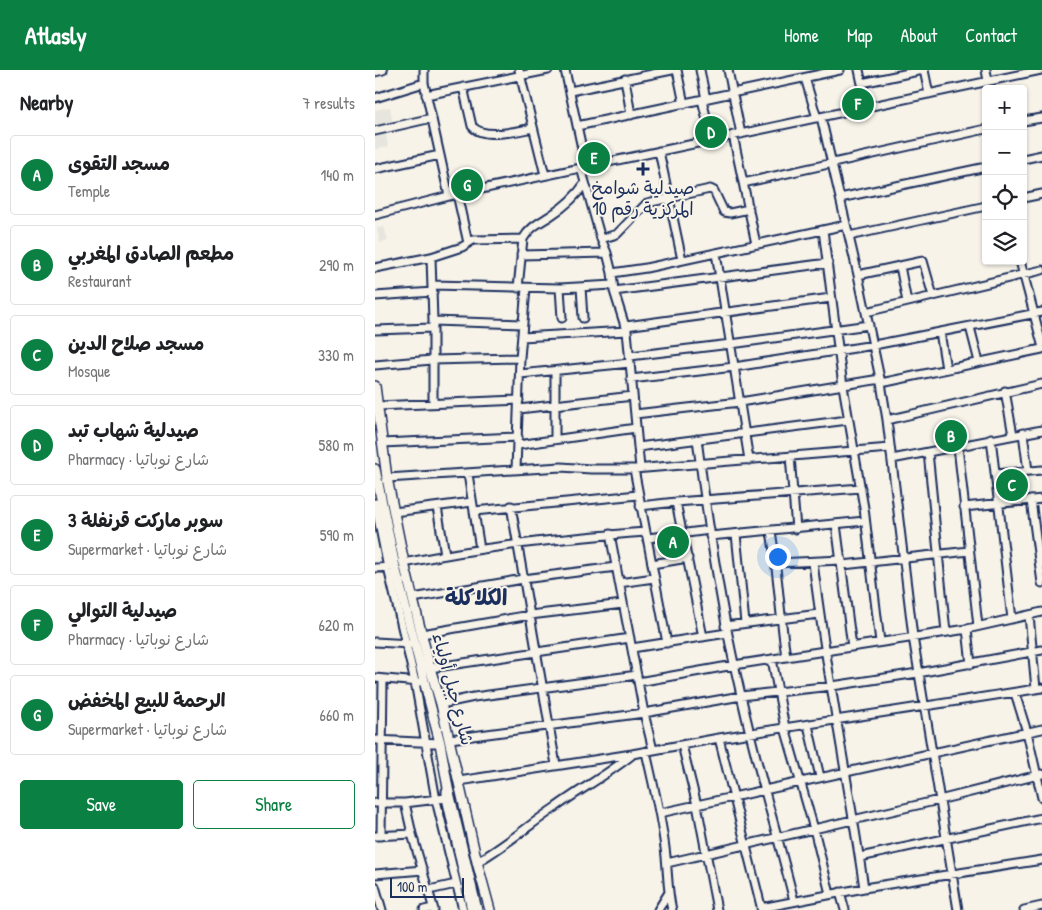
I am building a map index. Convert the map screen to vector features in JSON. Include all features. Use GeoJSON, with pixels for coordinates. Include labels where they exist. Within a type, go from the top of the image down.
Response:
{"type":"FeatureCollection","features":[{"type":"Feature","properties":{"kind":"main road","name":"شارع جبل أولياء"},"geometry":{"type":"LineString","coordinates":[[375,386],[387,478],[404,563],[450,739],[477,862],[490,910]]}},
{"type":"Feature","properties":{"kind":"main road","name":"شارع جبل أولياء"},"geometry":{"type":"LineString","coordinates":[[375,471],[379,516],[419,682],[440,743],[447,786],[477,910]]}},
{"type":"Feature","properties":{"kind":"street"},"geometry":{"type":"LineString","coordinates":[[375,72],[383,70]]}},
{"type":"Feature","properties":{"kind":"street"},"geometry":{"type":"LineString","coordinates":[[424,70],[424,83],[449,196]]}},
{"type":"Feature","properties":{"kind":"street"},"geometry":{"type":"LineString","coordinates":[[427,95],[520,73],[548,70]]}},
{"type":"Feature","properties":{"kind":"street"},"geometry":{"type":"LineString","coordinates":[[565,70],[577,126],[585,183],[601,239],[607,253],[612,273],[613,288],[627,328],[638,447],[638,495],[667,643]]}},
{"type":"Feature","properties":{"kind":"street"},"geometry":{"type":"LineString","coordinates":[[570,91],[672,70]]}},
{"type":"Feature","properties":{"kind":"street"},"geometry":{"type":"LineString","coordinates":[[677,70],[684,104]]}},
{"type":"Feature","properties":{"kind":"street"},"geometry":{"type":"LineString","coordinates":[[700,70],[712,140]]}},
{"type":"Feature","properties":{"kind":"street"},"geometry":{"type":"LineString","coordinates":[[728,70],[743,183],[756,244]]}},
{"type":"Feature","properties":{"kind":"street"},"geometry":{"type":"LineString","coordinates":[[577,126],[840,70]]}},
{"type":"Feature","properties":{"kind":"street"},"geometry":{"type":"LineString","coordinates":[[859,70],[867,107]]}},
{"type":"Feature","properties":{"kind":"street"},"geometry":{"type":"LineString","coordinates":[[862,83],[909,71],[923,70],[929,94]]}},
{"type":"Feature","properties":{"kind":"street"},"geometry":{"type":"LineString","coordinates":[[986,70],[986,84]]}},
{"type":"Feature","properties":{"kind":"street"},"geometry":{"type":"LineString","coordinates":[[375,215],[457,194],[818,117],[986,84],[1027,72],[1041,70]]}},
{"type":"Feature","properties":{"kind":"street"},"geometry":{"type":"LineString","coordinates":[[520,73],[545,175]]}},
{"type":"Feature","properties":{"kind":"street"},"geometry":{"type":"LineString","coordinates":[[805,78],[818,117],[840,198],[880,381],[892,458],[918,673],[958,910]]}},
{"type":"Feature","properties":{"kind":"street"},"geometry":{"type":"LineString","coordinates":[[625,79],[631,115]]}},
{"type":"Feature","properties":{"kind":"street"},"geometry":{"type":"LineString","coordinates":[[375,98],[424,83]]}},
{"type":"Feature","properties":{"kind":"street"},"geometry":{"type":"LineString","coordinates":[[463,87],[471,126],[475,129],[481,132],[497,134],[533,128]]}},
{"type":"Feature","properties":{"kind":"street"},"geometry":{"type":"LineString","coordinates":[[375,131],[432,118]]}},
{"type":"Feature","properties":{"kind":"street"},"geometry":{"type":"LineString","coordinates":[[1027,120],[1042,118]]}},
{"type":"Feature","properties":{"kind":"street"},"geometry":{"type":"LineString","coordinates":[[743,183],[982,130]]}},
{"type":"Feature","properties":{"kind":"street"},"geometry":{"type":"LineString","coordinates":[[659,151],[682,260]]}},
{"type":"Feature","properties":{"kind":"street"},"geometry":{"type":"LineString","coordinates":[[375,169],[440,155]]}},
{"type":"Feature","properties":{"kind":"street"},"geometry":{"type":"LineString","coordinates":[[1027,158],[1042,156]]}},
{"type":"Feature","properties":{"kind":"street"},"geometry":{"type":"LineString","coordinates":[[840,198],[982,168]]}},
{"type":"Feature","properties":{"kind":"street"},"geometry":{"type":"LineString","coordinates":[[516,470],[522,337],[521,255],[523,239],[534,225],[577,196],[585,183]]}},
{"type":"Feature","properties":{"kind":"street"},"geometry":{"type":"LineString","coordinates":[[601,239],[617,234],[647,203],[710,188],[714,191],[724,212],[730,213],[749,209]]}},
{"type":"Feature","properties":{"kind":"street"},"geometry":{"type":"LineString","coordinates":[[457,194],[468,243]]}},
{"type":"Feature","properties":{"kind":"street"},"geometry":{"type":"LineString","coordinates":[[1027,197],[1042,194]]}},
{"type":"Feature","properties":{"kind":"street"},"geometry":{"type":"LineString","coordinates":[[849,236],[982,207]]}},
{"type":"Feature","properties":{"kind":"street"},"geometry":{"type":"LineString","coordinates":[[612,273],[846,225]]}},
{"type":"Feature","properties":{"kind":"street"},"geometry":{"type":"LineString","coordinates":[[823,230],[848,420],[861,488],[880,642]]}},
{"type":"Feature","properties":{"kind":"street"},"geometry":{"type":"LineString","coordinates":[[375,268],[431,257],[462,247],[476,240],[523,239]]}},
{"type":"Feature","properties":{"kind":"street"},"geometry":{"type":"LineString","coordinates":[[521,255],[607,253]]}},
{"type":"Feature","properties":{"kind":"street"},"geometry":{"type":"LineString","coordinates":[[715,253],[749,460]]}},
{"type":"Feature","properties":{"kind":"street"},"geometry":{"type":"LineString","coordinates":[[431,257],[433,289],[433,403]]}},
{"type":"Feature","properties":{"kind":"street"},"geometry":{"type":"LineString","coordinates":[[858,275],[923,261],[933,296]]}},
{"type":"Feature","properties":{"kind":"street"},"geometry":{"type":"LineString","coordinates":[[375,296],[433,289],[613,288],[720,278],[827,263]]}},
{"type":"Feature","properties":{"kind":"street"},"geometry":{"type":"LineString","coordinates":[[1021,265],[1038,312],[1042,344]]}},
{"type":"Feature","properties":{"kind":"street"},"geometry":{"type":"LineString","coordinates":[[900,266],[907,302]]}},
{"type":"Feature","properties":{"kind":"street"},"geometry":{"type":"LineString","coordinates":[[866,312],[1042,270]]}},
{"type":"Feature","properties":{"kind":"street"},"geometry":{"type":"LineString","coordinates":[[581,287],[583,318]]}},
{"type":"Feature","properties":{"kind":"street"},"geometry":{"type":"LineString","coordinates":[[560,288],[562,318]]}},
{"type":"Feature","properties":{"kind":"street"},"geometry":{"type":"LineString","coordinates":[[522,337],[627,328],[831,298]]}},
{"type":"Feature","properties":{"kind":"street"},"geometry":{"type":"LineString","coordinates":[[631,379],[734,367],[873,345],[1038,312]]}},
{"type":"Feature","properties":{"kind":"street"},"geometry":{"type":"LineString","coordinates":[[375,330],[433,324],[522,324]]}},
{"type":"Feature","properties":{"kind":"street"},"geometry":{"type":"LineString","coordinates":[[520,374],[555,371],[869,325]]}},
{"type":"Feature","properties":{"kind":"street"},"geometry":{"type":"LineString","coordinates":[[970,327],[979,362]]}},
{"type":"Feature","properties":{"kind":"street"},"geometry":{"type":"LineString","coordinates":[[940,332],[947,369]]}},
{"type":"Feature","properties":{"kind":"street"},"geometry":{"type":"LineString","coordinates":[[635,414],[740,402],[880,381],[1042,349]]}},
{"type":"Feature","properties":{"kind":"street"},"geometry":{"type":"LineString","coordinates":[[375,365],[432,360],[520,358]]}},
{"type":"Feature","properties":{"kind":"street"},"geometry":{"type":"LineString","coordinates":[[555,371],[555,439]]}},
{"type":"Feature","properties":{"kind":"street"},"geometry":{"type":"LineString","coordinates":[[887,420],[1005,391],[1042,384]]}},
{"type":"Feature","properties":{"kind":"street"},"geometry":{"type":"LineString","coordinates":[[1005,391],[1013,434]]}},
{"type":"Feature","properties":{"kind":"street"},"geometry":{"type":"LineString","coordinates":[[519,409],[633,396]]}},
{"type":"Feature","properties":{"kind":"street"},"geometry":{"type":"LineString","coordinates":[[377,406],[519,400]]}},
{"type":"Feature","properties":{"kind":"street"},"geometry":{"type":"LineString","coordinates":[[638,447],[848,420]]}},
{"type":"Feature","properties":{"kind":"street"},"geometry":{"type":"LineString","coordinates":[[382,443],[555,439],[636,428]]}},
{"type":"Feature","properties":{"kind":"street"},"geometry":{"type":"LineString","coordinates":[[892,458],[1042,430]]}},
{"type":"Feature","properties":{"kind":"street"},"geometry":{"type":"LineString","coordinates":[[1023,433],[1028,471]]}},
{"type":"Feature","properties":{"kind":"street"},"geometry":{"type":"LineString","coordinates":[[991,438],[1012,619]]}},
{"type":"Feature","properties":{"kind":"street"},"geometry":{"type":"LineString","coordinates":[[697,439],[726,629],[750,733],[779,837],[794,901]]}},
{"type":"Feature","properties":{"kind":"street"},"geometry":{"type":"LineString","coordinates":[[958,447],[978,626]]}},
{"type":"Feature","properties":{"kind":"street"},"geometry":{"type":"LineString","coordinates":[[387,478],[561,467],[591,469],[637,468],[890,448]]}},
{"type":"Feature","properties":{"kind":"street"},"geometry":{"type":"LineString","coordinates":[[928,452],[946,632]]}},
{"type":"Feature","properties":{"kind":"street"},"geometry":{"type":"LineString","coordinates":[[789,456],[795,529]]}},
{"type":"Feature","properties":{"kind":"street"},"geometry":{"type":"LineString","coordinates":[[995,474],[1042,470]]}},
{"type":"Feature","properties":{"kind":"street"},"geometry":{"type":"LineString","coordinates":[[468,474],[480,549]]}},
{"type":"Feature","properties":{"kind":"street"},"geometry":{"type":"LineString","coordinates":[[640,506],[861,488]]}},
{"type":"Feature","properties":{"kind":"street"},"geometry":{"type":"LineString","coordinates":[[474,510],[638,495]]}},
{"type":"Feature","properties":{"kind":"street"},"geometry":{"type":"LineString","coordinates":[[965,507],[1042,499]]}},
{"type":"Feature","properties":{"kind":"street"},"geometry":{"type":"LineString","coordinates":[[1031,500],[1042,583]]}},
{"type":"Feature","properties":{"kind":"street"},"geometry":{"type":"LineString","coordinates":[[394,512],[472,502]]}},
{"type":"Feature","properties":{"kind":"street"},"geometry":{"type":"LineString","coordinates":[[676,502],[703,637]]}},
{"type":"Feature","properties":{"kind":"street"},"geometry":{"type":"LineString","coordinates":[[375,504],[379,516]]}},
{"type":"Feature","properties":{"kind":"street"},"geometry":{"type":"LineString","coordinates":[[437,506],[445,554]]}},
{"type":"Feature","properties":{"kind":"street"},"geometry":{"type":"LineString","coordinates":[[511,506],[556,765]]}},
{"type":"Feature","properties":{"kind":"street"},"geometry":{"type":"LineString","coordinates":[[404,563],[480,549],[610,534],[737,534],[865,521]]}},
{"type":"Feature","properties":{"kind":"street"},"geometry":{"type":"LineString","coordinates":[[837,524],[852,647]]}},
{"type":"Feature","properties":{"kind":"street"},"geometry":{"type":"LineString","coordinates":[[771,531],[786,657]]}},
{"type":"Feature","properties":{"kind":"street"},"geometry":{"type":"LineString","coordinates":[[610,534],[644,713],[660,812],[667,863],[668,894],[672,910]]}},
{"type":"Feature","properties":{"kind":"street"},"geometry":{"type":"LineString","coordinates":[[737,534],[745,623]]}},
{"type":"Feature","properties":{"kind":"street"},"geometry":{"type":"LineString","coordinates":[[776,563],[871,562],[969,551]]}},
{"type":"Feature","properties":{"kind":"street"},"geometry":{"type":"LineString","coordinates":[[652,564],[688,558]]}},
{"type":"Feature","properties":{"kind":"street"},"geometry":{"type":"LineString","coordinates":[[813,562],[819,614],[838,720],[864,888]]}},
{"type":"Feature","properties":{"kind":"street"},"geometry":{"type":"LineString","coordinates":[[375,568],[391,567]]}},
{"type":"Feature","properties":{"kind":"street"},"geometry":{"type":"LineString","coordinates":[[413,598],[523,579],[616,567]]}},
{"type":"Feature","properties":{"kind":"street"},"geometry":{"type":"LineString","coordinates":[[619,583],[654,578]]}},
{"type":"Feature","properties":{"kind":"street"},"geometry":{"type":"LineString","coordinates":[[422,634],[530,615],[623,604]]}},
{"type":"Feature","properties":{"kind":"street"},"geometry":{"type":"LineString","coordinates":[[441,704],[474,697],[637,678],[852,647],[946,632],[1042,612]]}},
{"type":"Feature","properties":{"kind":"street"},"geometry":{"type":"LineString","coordinates":[[632,648],[703,637],[745,623],[819,614]]}},
{"type":"Feature","properties":{"kind":"street"},"geometry":{"type":"LineString","coordinates":[[459,781],[632,754],[750,733],[1039,689],[1032,651],[1029,615]]}},
{"type":"Feature","properties":{"kind":"street"},"geometry":{"type":"LineString","coordinates":[[967,628],[971,664]]}},
{"type":"Feature","properties":{"kind":"street"},"geometry":{"type":"LineString","coordinates":[[430,668],[630,638]]}},
{"type":"Feature","properties":{"kind":"street"},"geometry":{"type":"LineString","coordinates":[[375,642],[410,644]]}},
{"type":"Feature","properties":{"kind":"street"},"geometry":{"type":"LineString","coordinates":[[450,739],[644,713],[741,696],[832,686],[971,664],[1042,650]]}},
{"type":"Feature","properties":{"kind":"street"},"geometry":{"type":"LineString","coordinates":[[772,659],[785,728],[814,829],[830,894]]}},
{"type":"Feature","properties":{"kind":"street"},"geometry":{"type":"LineString","coordinates":[[412,834],[378,836],[379,679],[419,682],[426,743],[436,800],[463,910]]}},
{"type":"Feature","properties":{"kind":"street"},"geometry":{"type":"LineString","coordinates":[[1015,693],[1039,775],[1042,798]]}},
{"type":"Feature","properties":{"kind":"street"},"geometry":{"type":"LineString","coordinates":[[808,725],[820,777]]}},
{"type":"Feature","properties":{"kind":"street"},"geometry":{"type":"LineString","coordinates":[[660,812],[1042,728]]}},
{"type":"Feature","properties":{"kind":"street"},"geometry":{"type":"LineString","coordinates":[[719,738],[761,909],[840,892],[1042,860]]}},
{"type":"Feature","properties":{"kind":"street"},"geometry":{"type":"LineString","coordinates":[[378,740],[440,743]]}},
{"type":"Feature","properties":{"kind":"street"},"geometry":{"type":"LineString","coordinates":[[682,744],[697,805],[717,910]]}},
{"type":"Feature","properties":{"kind":"street"},"geometry":{"type":"LineString","coordinates":[[477,862],[508,843],[632,754]]}},
{"type":"Feature","properties":{"kind":"street"},"geometry":{"type":"LineString","coordinates":[[667,863],[1039,775]]}},
{"type":"Feature","properties":{"kind":"street"},"geometry":{"type":"LineString","coordinates":[[447,786],[446,798],[471,910]]}},
{"type":"Feature","properties":{"kind":"street"},"geometry":{"type":"LineString","coordinates":[[378,803],[405,803],[446,798]]}},
{"type":"Feature","properties":{"kind":"street"},"geometry":{"type":"LineString","coordinates":[[405,803],[433,909],[424,910]]}},
{"type":"Feature","properties":{"kind":"street"},"geometry":{"type":"LineString","coordinates":[[860,857],[1042,818]]}},
{"type":"Feature","properties":{"kind":"street"},"geometry":{"type":"LineString","coordinates":[[375,874],[423,870]]}},
{"type":"Feature","properties":{"kind":"street"},"geometry":{"type":"LineString","coordinates":[[429,890],[456,884]]}},
{"type":"Feature","properties":{"kind":"street"},"geometry":{"type":"LineString","coordinates":[[375,886],[381,910]]}},
{"type":"Feature","properties":{"kind":"street"},"geometry":{"type":"LineString","coordinates":[[840,892],[845,910]]}},
{"type":"Feature","properties":{"kind":"street"},"geometry":{"type":"LineString","coordinates":[[658,910],[668,894]]}},
{"type":"Feature","properties":{"kind":"street"},"geometry":{"type":"LineString","coordinates":[[1024,910],[1042,906]]}},
{"type":"Feature","properties":{"kind":"shaded area"},"geometry":{"type":"Polygon","coordinates":[[[390,107],[393,125],[375,128],[375,110],[390,107]]]}},
{"type":"Feature","properties":{"kind":"shaded area"},"geometry":{"type":"Polygon","coordinates":[[[386,134],[388,147],[375,149],[375,136],[386,134]]]}},
{"type":"Feature","properties":{"kind":"shaded area"},"geometry":{"type":"Polygon","coordinates":[[[384,227],[388,240],[380,243],[377,228],[384,227]]]}},
{"type":"Feature","properties":{"kind":"place","name":"صيدلية التوالي"},"geometry":{"type":"Point","coordinates":[858,104]}},
{"type":"Feature","properties":{"kind":"place","name":"صيدلية شهاب تبد"},"geometry":{"type":"Point","coordinates":[711,132]}},
{"type":"Feature","properties":{"kind":"place","name":"سوبر ماركت قرنفلة 3"},"geometry":{"type":"Point","coordinates":[594,158]}},
{"type":"Feature","properties":{"kind":"place","name":"صيدلية شوامخ المركزية رقم 10"},"geometry":{"type":"Point","coordinates":[643,169]}},
{"type":"Feature","properties":{"kind":"place","name":"الرحمة للبيع المخفض"},"geometry":{"type":"Point","coordinates":[467,185]}},
{"type":"Feature","properties":{"kind":"place","name":"مطعم الصادق المغربي"},"geometry":{"type":"Point","coordinates":[951,436]}},
{"type":"Feature","properties":{"kind":"place","name":"مسجد صلاح الدين"},"geometry":{"type":"Point","coordinates":[1012,485]}},
{"type":"Feature","properties":{"kind":"place","name":"مسجد التقوى"},"geometry":{"type":"Point","coordinates":[673,542]}},
{"type":"Feature","properties":{"kind":"district","name":"الكلاكلة"},"geometry":{"type":"Point","coordinates":[476,597]}}]}
